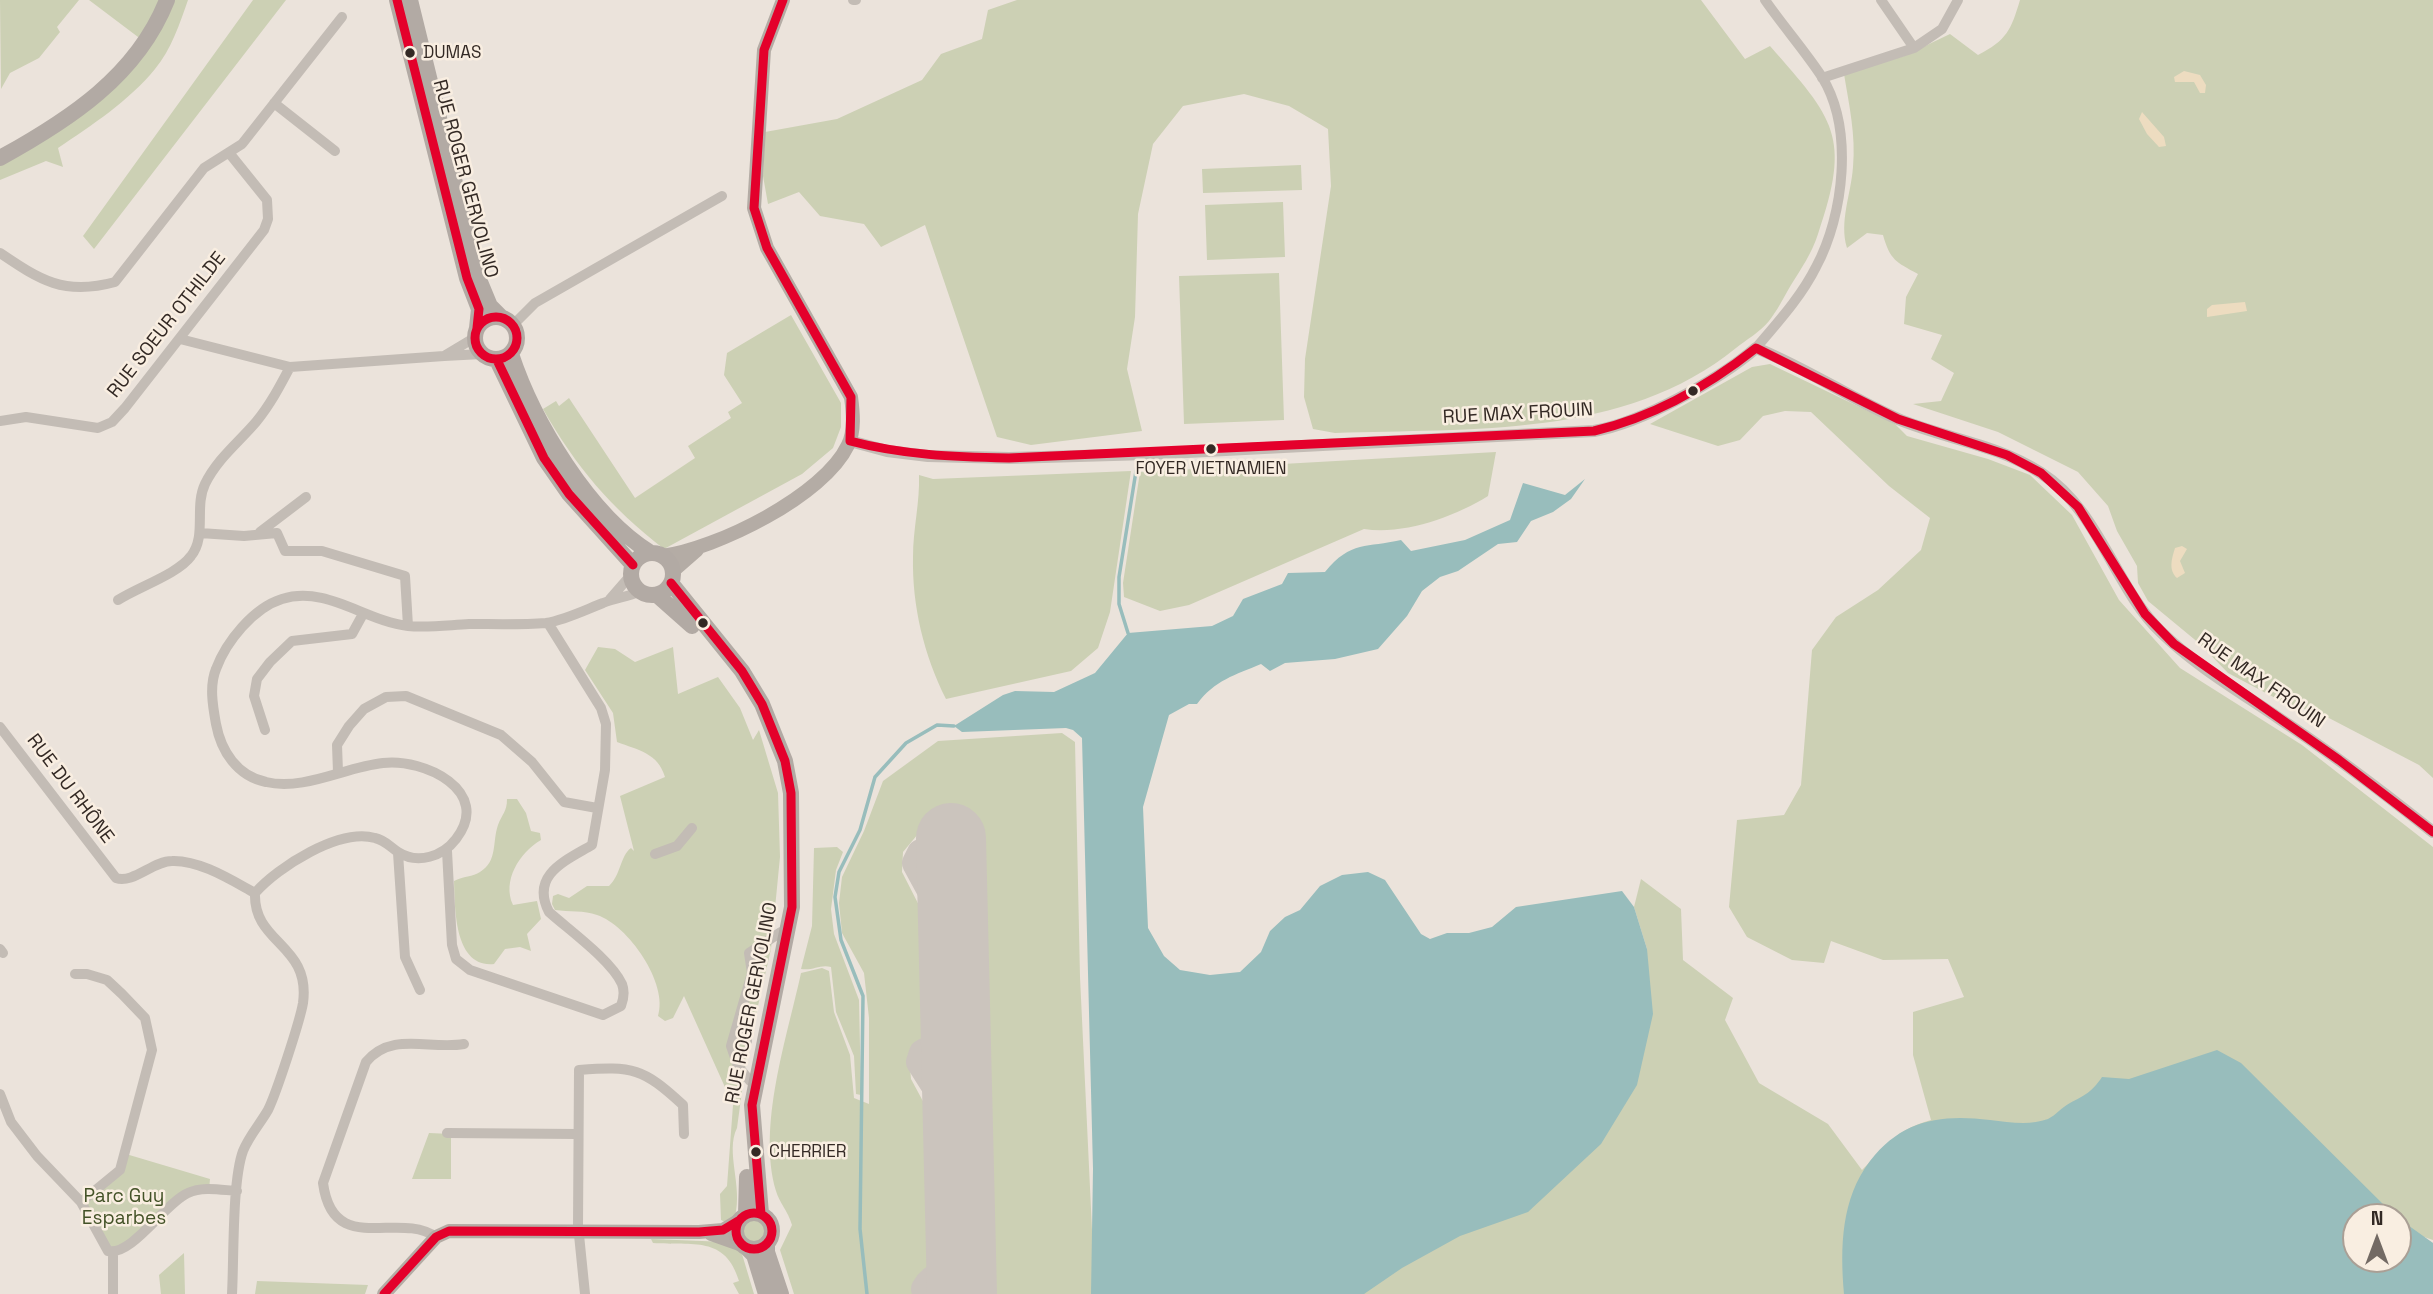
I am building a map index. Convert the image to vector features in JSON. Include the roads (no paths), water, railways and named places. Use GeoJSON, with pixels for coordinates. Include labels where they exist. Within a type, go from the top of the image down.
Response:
{"type":"FeatureCollection","features":[{"type":"Feature","properties":{"kind":"main road"},"geometry":{"type":"LineString","coordinates":[[0,158],[56,126],[123,71],[147,43],[167,0]]}},
{"type":"Feature","properties":{"kind":"main road","name":"RUE ROGER GERVOLINO"},"geometry":{"type":"LineString","coordinates":[[397,0],[467,278],[479,309],[475,333]]}},
{"type":"Feature","properties":{"kind":"main road","name":"RUE ROGER GERVOLINO"},"geometry":{"type":"LineString","coordinates":[[411,0],[478,277],[490,306],[508,321]]}},
{"type":"Feature","properties":{"kind":"main road"},"geometry":{"type":"LineString","coordinates":[[631,571],[640,557],[701,547],[792,500],[826,476],[850,442],[853,411],[851,397],[767,248],[754,208],[764,50],[783,0]]}},
{"type":"Feature","properties":{"kind":"main road"},"geometry":{"type":"LineString","coordinates":[[496,356],[517,343],[508,321],[488,318],[475,333],[496,356],[530,403],[549,440],[580,483],[633,542],[656,555],[672,577]]}},
{"type":"Feature","properties":{"kind":"main road"},"geometry":{"type":"LineString","coordinates":[[496,356],[544,458],[569,494],[631,571],[639,592],[657,595],[701,547]]}},
{"type":"Feature","properties":{"kind":"main road","name":"RUE ROGER GERVOLINO"},"geometry":{"type":"LineString","coordinates":[[672,577],[742,671],[762,704],[785,761],[791,793],[792,907],[752,1105],[748,1216]]}},
{"type":"Feature","properties":{"kind":"main road","name":"RUE ROGER GERVOLINO"},"geometry":{"type":"LineString","coordinates":[[657,595],[731,667],[766,728],[783,787],[785,826],[781,932],[750,1081],[745,1118],[748,1216]]}},
{"type":"Feature","properties":{"kind":"main road"},"geometry":{"type":"LineString","coordinates":[[384,1294],[436,1237],[449,1231],[699,1232],[723,1230],[748,1216]]}},
{"type":"Feature","properties":{"kind":"main road"},"geometry":{"type":"LineString","coordinates":[[748,1216],[771,1226],[767,1252],[781,1294]]}},
{"type":"Feature","properties":{"kind":"main road"},"geometry":{"type":"LineString","coordinates":[[748,1216],[736,1236],[754,1255],[766,1294]]}},
{"type":"Feature","properties":{"kind":"main road"},"geometry":{"type":"LineString","coordinates":[[699,1232],[722,1236],[758,1249],[767,1243]]}},
{"type":"Feature","properties":{"kind":"street"},"geometry":{"type":"LineString","coordinates":[[1756,348],[1811,276],[1832,219],[1843,157],[1839,120],[1822,78],[1765,0]]}},
{"type":"Feature","properties":{"kind":"street"},"geometry":{"type":"LineString","coordinates":[[1881,0],[1914,48]]}},
{"type":"Feature","properties":{"kind":"street"},"geometry":{"type":"LineString","coordinates":[[1822,78],[1914,48],[1942,29],[1958,0]]}},
{"type":"Feature","properties":{"kind":"street"},"geometry":{"type":"LineString","coordinates":[[0,253],[47,283],[80,286],[115,282],[204,168],[242,144],[342,17]]}},
{"type":"Feature","properties":{"kind":"street"},"geometry":{"type":"LineString","coordinates":[[274,103],[335,152]]}},
{"type":"Feature","properties":{"kind":"street","name":"RUE SOEUR OTHILDE"},"geometry":{"type":"LineString","coordinates":[[0,421],[26,417],[96,428],[112,422],[264,230],[268,219],[267,200],[230,154]]}},
{"type":"Feature","properties":{"kind":"street"},"geometry":{"type":"LineString","coordinates":[[508,321],[722,196]]}},
{"type":"Feature","properties":{"kind":"street"},"geometry":{"type":"LineString","coordinates":[[444,356],[475,333]]}},
{"type":"Feature","properties":{"kind":"street"},"geometry":{"type":"LineString","coordinates":[[180,338],[290,367],[444,356],[496,356]]}},
{"type":"Feature","properties":{"kind":"street","name":"RUE MAX FROUIN"},"geometry":{"type":"LineString","coordinates":[[850,442],[887,451],[928,456],[1009,458],[1148,454],[1594,431],[1622,426],[1702,385],[1756,348],[1902,420],[1994,449],[2043,473],[2075,503],[2113,559],[2144,614],[2160,631],[2192,660],[2352,767],[2433,832]]}},
{"type":"Feature","properties":{"kind":"street"},"geometry":{"type":"LineString","coordinates":[[118,600],[182,566],[192,555],[200,533],[198,511],[204,485],[229,449],[272,402],[290,367]]}},
{"type":"Feature","properties":{"kind":"street"},"geometry":{"type":"LineString","coordinates":[[257,534],[306,497]]}},
{"type":"Feature","properties":{"kind":"street"},"geometry":{"type":"LineString","coordinates":[[200,533],[277,533],[285,551],[290,553],[322,551],[405,576],[408,626]]}},
{"type":"Feature","properties":{"kind":"street"},"geometry":{"type":"LineString","coordinates":[[607,601],[631,571]]}},
{"type":"Feature","properties":{"kind":"street"},"geometry":{"type":"LineString","coordinates":[[548,623],[601,708],[606,724],[607,752],[592,845],[547,875],[542,890],[549,912],[612,971],[622,984],[624,996],[621,1006],[614,1012],[603,1015],[470,971],[456,959],[449,922],[447,852],[465,822],[465,797],[459,787],[409,764],[387,762],[280,786],[253,779],[233,763],[220,743],[212,702],[215,671],[241,630],[259,612],[281,599],[301,596],[326,597],[363,614],[408,626],[548,623],[639,592]]}},
{"type":"Feature","properties":{"kind":"street"},"geometry":{"type":"LineString","coordinates":[[265,730],[254,696],[257,679],[270,662],[292,641],[352,634],[363,614]]}},
{"type":"Feature","properties":{"kind":"street"},"geometry":{"type":"LineString","coordinates":[[338,772],[337,746],[364,709],[386,697],[406,696],[501,735],[532,762],[564,802],[597,808]]}},
{"type":"Feature","properties":{"kind":"street","name":"RUE DU RHÔNE"},"geometry":{"type":"LineString","coordinates":[[0,727],[111,872],[122,880],[160,862],[174,860],[212,872],[254,893]]}},
{"type":"Feature","properties":{"kind":"street"},"geometry":{"type":"LineString","coordinates":[[655,854],[677,846],[692,828]]}},
{"type":"Feature","properties":{"kind":"street"},"geometry":{"type":"LineString","coordinates":[[232,1294],[237,1191],[242,1153],[268,1109],[303,1004],[299,966],[287,949],[265,930],[254,911],[254,893],[267,880],[331,841],[374,837],[398,853],[414,858],[447,852]]}},
{"type":"Feature","properties":{"kind":"street"},"geometry":{"type":"LineString","coordinates":[[398,853],[405,957],[420,990]]}},
{"type":"Feature","properties":{"kind":"street"},"geometry":{"type":"LineString","coordinates":[[750,1081],[738,1066],[731,1046],[752,973],[749,953],[781,932]]}},
{"type":"Feature","properties":{"kind":"street"},"geometry":{"type":"LineString","coordinates":[[75,974],[87,974],[107,980],[122,994],[145,1018],[152,1050],[120,1170],[81,1202]]}},
{"type":"Feature","properties":{"kind":"street"},"geometry":{"type":"LineString","coordinates":[[738,1022],[747,1041]]}},
{"type":"Feature","properties":{"kind":"street"},"geometry":{"type":"LineString","coordinates":[[436,1237],[411,1230],[354,1228],[337,1216],[325,1198],[323,1183],[366,1062],[374,1052],[387,1045],[464,1044]]}},
{"type":"Feature","properties":{"kind":"street"},"geometry":{"type":"LineString","coordinates":[[585,1294],[579,1230],[577,1134],[580,1069],[636,1069],[654,1079],[683,1105],[684,1134]]}},
{"type":"Feature","properties":{"kind":"street"},"geometry":{"type":"LineString","coordinates":[[0,1094],[11,1122],[37,1156],[81,1202],[104,1248],[113,1252],[124,1249],[183,1195],[199,1189],[237,1191]]}},
{"type":"Feature","properties":{"kind":"street"},"geometry":{"type":"LineString","coordinates":[[447,1133],[577,1134]]}},
{"type":"Feature","properties":{"kind":"street"},"geometry":{"type":"LineString","coordinates":[[113,1252],[113,1294]]}},
{"type":"Feature","properties":{"kind":"water"},"geometry":{"type":"Polygon","coordinates":[[[1585,479],[1571,499],[1553,512],[1531,521],[1517,542],[1498,544],[1458,571],[1440,577],[1422,591],[1407,616],[1378,649],[1335,659],[1285,663],[1270,671],[1261,664],[1218,684],[1197,704],[1189,704],[1169,715],[1143,807],[1148,928],[1164,956],[1180,970],[1210,975],[1240,972],[1261,952],[1270,931],[1285,917],[1300,910],[1320,886],[1342,875],[1368,872],[1385,880],[1421,934],[1430,939],[1447,933],[1469,933],[1492,927],[1516,907],[1622,891],[1634,907],[1647,949],[1653,1014],[1637,1085],[1601,1144],[1528,1212],[1460,1236],[1402,1268],[1364,1294],[1091,1294],[1093,1169],[1082,738],[1066,728],[962,732],[954,726],[1003,695],[1015,691],[1054,692],[1095,673],[1128,633],[1212,626],[1233,616],[1243,599],[1282,584],[1288,573],[1325,572],[1343,555],[1369,545],[1401,540],[1411,551],[1465,540],[1510,520],[1523,483],[1565,495],[1585,479]]]}},
{"type":"Feature","properties":{"kind":"water"},"geometry":{"type":"Polygon","coordinates":[[[2217,1050],[2241,1063],[2382,1203],[2342,1203],[2342,1273],[2412,1273],[2412,1228],[2433,1243],[2433,1294],[1844,1294],[1843,1241],[1853,1191],[1870,1161],[1895,1136],[1923,1123],[1955,1118],[2019,1123],[2041,1121],[2088,1093],[2102,1077],[2129,1079],[2217,1050]]]}},
{"type":"Feature","properties":{"kind":"waterway"},"geometry":{"type":"LineString","coordinates":[[1128,633],[1119,604],[1119,577],[1137,465]]}},
{"type":"Feature","properties":{"kind":"waterway"},"geometry":{"type":"LineString","coordinates":[[867,1294],[860,1229],[863,996],[841,940],[835,897],[839,872],[860,830],[875,777],[906,743],[937,725],[954,726]]}},
{"type":"Feature","properties":{"kind":"place","name":"DUMAS"},"geometry":{"type":"Point","coordinates":[410,53]}},
{"type":"Feature","properties":{"kind":"place","name":"FOYER VIETNAMIEN"},"geometry":{"type":"Point","coordinates":[1211,449]}},
{"type":"Feature","properties":{"kind":"place","name":"CHERRIER"},"geometry":{"type":"Point","coordinates":[756,1152]}},
{"type":"Feature","properties":{"kind":"park label","name":"Parc Guy Esparbes"},"geometry":{"type":"Point","coordinates":[124,1208]}}]}
